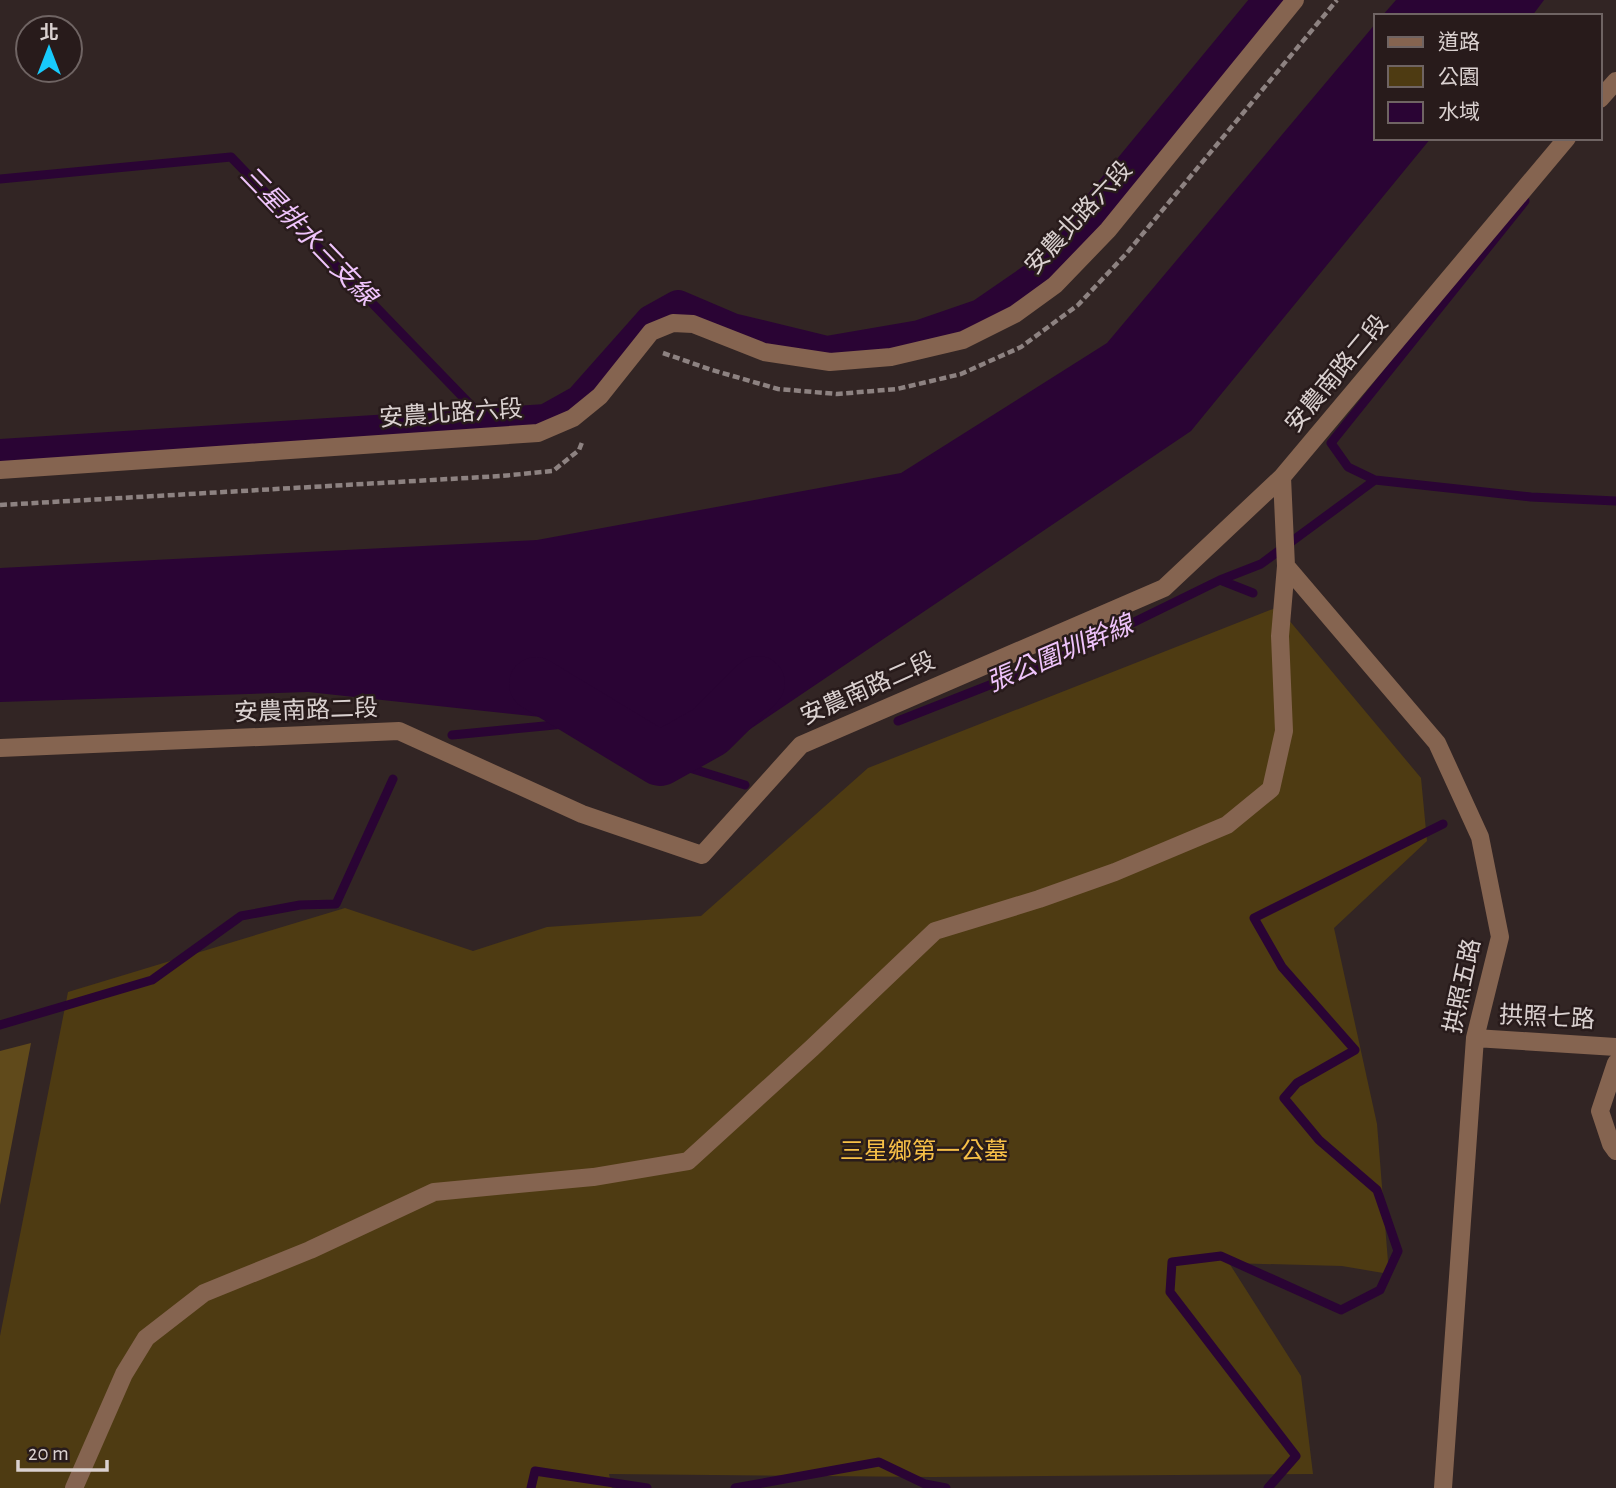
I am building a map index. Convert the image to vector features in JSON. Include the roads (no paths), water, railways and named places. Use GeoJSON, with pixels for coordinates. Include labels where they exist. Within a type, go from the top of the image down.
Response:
{"type":"FeatureCollection","features":[{"type":"Feature","properties":{"kind":"lane","name":"安農北路六段"},"geometry":{"type":"LineString","coordinates":[[0,470],[538,433],[573,418],[596,399],[651,332],[673,323],[693,324],[764,352],[830,362],[891,357],[963,340],[1015,314],[1055,285],[1108,230],[1295,0]]}},
{"type":"Feature","properties":{"kind":"lane"},"geometry":{"type":"LineString","coordinates":[[1602,97],[1616,81]]}},
{"type":"Feature","properties":{"kind":"lane","name":"安農南路二段"},"geometry":{"type":"LineString","coordinates":[[0,748],[399,731],[582,814],[702,855],[801,745],[1164,588],[1282,477],[1565,140]]}},
{"type":"Feature","properties":{"kind":"lane"},"geometry":{"type":"LineString","coordinates":[[74,1488],[124,1374],[146,1338],[204,1293],[310,1250],[434,1192],[593,1177],[688,1161],[935,931],[1039,900],[1115,872],[1227,825],[1271,789],[1284,731],[1280,636],[1286,566],[1282,477]]}},
{"type":"Feature","properties":{"kind":"lane","name":"拱照五路"},"geometry":{"type":"LineString","coordinates":[[1286,566],[1437,743],[1480,837],[1500,937],[1475,1038],[1443,1488]]}},
{"type":"Feature","properties":{"kind":"lane","name":"拱照七路"},"geometry":{"type":"LineString","coordinates":[[1475,1038],[1616,1046]]}},
{"type":"Feature","properties":{"kind":"lane"},"geometry":{"type":"LineString","coordinates":[[1616,1063],[1600,1111],[1616,1151]]}},
{"type":"Feature","properties":{"kind":"water"},"geometry":{"type":"Polygon","coordinates":[[[1396,0],[1544,0],[1534,14],[1384,14],[1396,0]]]}},
{"type":"Feature","properties":{"kind":"water"},"geometry":{"type":"Polygon","coordinates":[[[1374,25],[1374,140],[1429,140],[1191,431],[737,738],[308,692],[0,702],[0,568],[537,540],[901,473],[1107,343],[1374,25]]]}},
{"type":"Feature","properties":{"kind":"waterway"},"geometry":{"type":"LineString","coordinates":[[0,455],[546,420],[580,401],[651,321],[678,306],[732,329],[827,352],[920,336],[981,315],[1046,270],[1269,0]]}},
{"type":"Feature","properties":{"kind":"waterway","name":"三星排水三支線"},"geometry":{"type":"LineString","coordinates":[[0,179],[231,157],[488,423]]}},
{"type":"Feature","properties":{"kind":"waterway"},"geometry":{"type":"LineString","coordinates":[[1375,480],[1348,467],[1331,443],[1525,201]]}},
{"type":"Feature","properties":{"kind":"waterway"},"geometry":{"type":"LineString","coordinates":[[898,721],[1071,653],[1220,580],[1261,564],[1375,480],[1531,497],[1616,501]]}},
{"type":"Feature","properties":{"kind":"waterway"},"geometry":{"type":"LineString","coordinates":[[1220,580],[1253,593]]}},
{"type":"Feature","properties":{"kind":"waterway"},"geometry":{"type":"LineString","coordinates":[[536,684],[660,759],[710,731],[758,683]]}},
{"type":"Feature","properties":{"kind":"waterway"},"geometry":{"type":"LineString","coordinates":[[452,735],[596,721]]}},
{"type":"Feature","properties":{"kind":"waterway","name":"張公圍圳幹線"},"geometry":{"type":"LineString","coordinates":[[660,759],[745,785]]}},
{"type":"Feature","properties":{"kind":"waterway"},"geometry":{"type":"LineString","coordinates":[[0,1025],[152,980],[241,916],[300,905],[336,904],[393,779]]}},
{"type":"Feature","properties":{"kind":"waterway"},"geometry":{"type":"LineString","coordinates":[[1268,1488],[1296,1456],[1170,1292],[1172,1262],[1221,1256],[1341,1310],[1380,1290],[1398,1251],[1377,1190],[1319,1140],[1284,1098],[1297,1083],[1355,1050],[1282,967],[1254,918],[1443,824]]}},
{"type":"Feature","properties":{"kind":"waterway"},"geometry":{"type":"LineString","coordinates":[[735,1488],[879,1462],[925,1484],[946,1488]]}},
{"type":"Feature","properties":{"kind":"waterway"},"geometry":{"type":"LineString","coordinates":[[531,1488],[535,1471],[647,1488]]}},
{"type":"Feature","properties":{"kind":"park label","name":"三星鄉第一公墓"},"geometry":{"type":"Point","coordinates":[924,1152]}}]}
